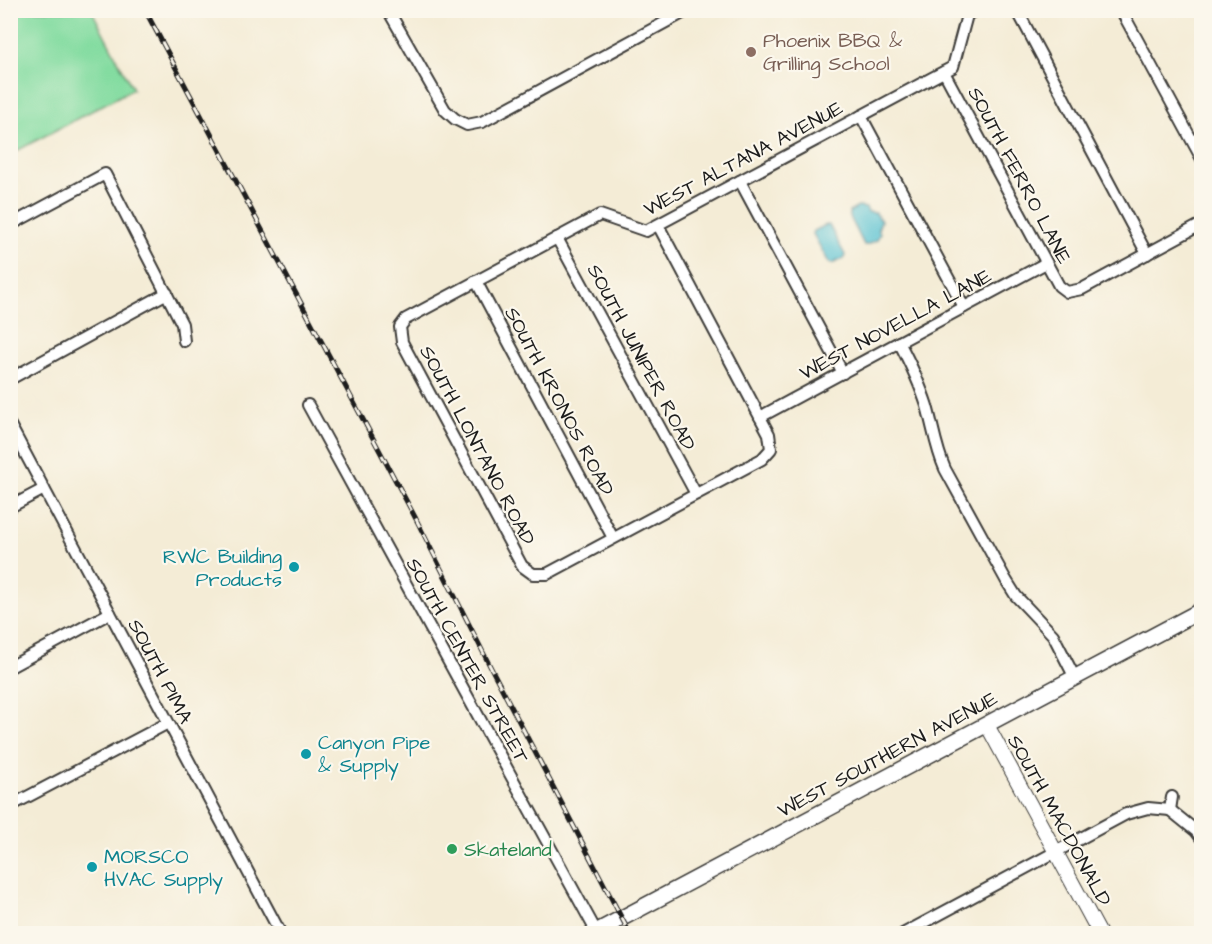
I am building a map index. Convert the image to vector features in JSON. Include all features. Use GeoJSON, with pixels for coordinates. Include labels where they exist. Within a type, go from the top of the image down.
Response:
{"type":"FeatureCollection","features":[{"type":"Feature","properties":{"kind":"main road","name":"WEST SOUTHERN AVENUE"},"geometry":{"type":"LineString","coordinates":[[594,932],[1202,610]]}},
{"type":"Feature","properties":{"kind":"street"},"geometry":{"type":"LineString","coordinates":[[388,10],[445,111],[467,124],[482,122],[688,10]]}},
{"type":"Feature","properties":{"kind":"street"},"geometry":{"type":"LineString","coordinates":[[944,72],[953,67],[967,15],[976,10]]}},
{"type":"Feature","properties":{"kind":"street"},"geometry":{"type":"LineString","coordinates":[[1017,10],[1147,254],[1202,224]]}},
{"type":"Feature","properties":{"kind":"street"},"geometry":{"type":"LineString","coordinates":[[1121,10],[1202,159]]}},
{"type":"Feature","properties":{"kind":"street","name":"WEST ALTANA AVENUE"},"geometry":{"type":"LineString","coordinates":[[400,327],[406,319],[600,215],[646,231],[944,72]]}},
{"type":"Feature","properties":{"kind":"street","name":"SOUTH FERRO LANE"},"geometry":{"type":"LineString","coordinates":[[944,72],[1059,286],[1067,292],[1082,289],[1147,254]]}},
{"type":"Feature","properties":{"kind":"street"},"geometry":{"type":"LineString","coordinates":[[861,116],[964,308]]}},
{"type":"Feature","properties":{"kind":"street"},"geometry":{"type":"LineString","coordinates":[[10,225],[105,174],[182,324],[184,341]]}},
{"type":"Feature","properties":{"kind":"street"},"geometry":{"type":"LineString","coordinates":[[740,181],[843,373]]}},
{"type":"Feature","properties":{"kind":"street"},"geometry":{"type":"LineString","coordinates":[[613,538],[762,459],[771,449],[769,434],[658,225]]}},
{"type":"Feature","properties":{"kind":"street","name":"SOUTH JUNIPER ROAD"},"geometry":{"type":"LineString","coordinates":[[557,238],[696,494]]}},
{"type":"Feature","properties":{"kind":"street","name":"WEST NOVELLA LANE"},"geometry":{"type":"LineString","coordinates":[[760,417],[1047,263]]}},
{"type":"Feature","properties":{"kind":"street","name":"SOUTH KRONOS ROAD"},"geometry":{"type":"LineString","coordinates":[[476,281],[613,538]]}},
{"type":"Feature","properties":{"kind":"street"},"geometry":{"type":"LineString","coordinates":[[10,379],[167,293]]}},
{"type":"Feature","properties":{"kind":"street","name":"SOUTH LONTANO ROAD"},"geometry":{"type":"LineString","coordinates":[[400,327],[402,342],[522,566],[533,574],[547,574],[613,538]]}},
{"type":"Feature","properties":{"kind":"street"},"geometry":{"type":"LineString","coordinates":[[899,342],[921,388],[939,456],[945,469],[1006,580],[1016,596],[1053,635],[1075,678]]}},
{"type":"Feature","properties":{"kind":"street","name":"SOUTH CENTER STREET"},"geometry":{"type":"LineString","coordinates":[[308,405],[594,932]]}},
{"type":"Feature","properties":{"kind":"street","name":"SOUTH PIMA"},"geometry":{"type":"LineString","coordinates":[[10,425],[281,933]]}},
{"type":"Feature","properties":{"kind":"street"},"geometry":{"type":"LineString","coordinates":[[10,507],[44,489]]}},
{"type":"Feature","properties":{"kind":"street"},"geometry":{"type":"LineString","coordinates":[[10,667],[110,613]]}},
{"type":"Feature","properties":{"kind":"street"},"geometry":{"type":"LineString","coordinates":[[10,806],[168,723]]}},
{"type":"Feature","properties":{"kind":"street","name":"SOUTH MACDONALD"},"geometry":{"type":"LineString","coordinates":[[987,725],[1100,933]]}},
{"type":"Feature","properties":{"kind":"street"},"geometry":{"type":"LineString","coordinates":[[1170,810],[1172,797]]}},
{"type":"Feature","properties":{"kind":"street"},"geometry":{"type":"LineString","coordinates":[[903,933],[1126,814],[1148,808],[1170,810],[1196,831],[1202,839]]}},
{"type":"Feature","properties":{"kind":"green space"},"geometry":{"type":"Polygon","coordinates":[[[11,10],[92,11],[133,89],[11,154],[11,10]]]}},
{"type":"Feature","properties":{"kind":"water"},"geometry":{"type":"Polygon","coordinates":[[[858,207],[876,213],[881,221],[877,240],[867,245],[864,245],[849,215],[849,212],[858,207]]]}},
{"type":"Feature","properties":{"kind":"water"},"geometry":{"type":"Polygon","coordinates":[[[829,225],[845,255],[844,258],[832,264],[829,263],[813,234],[814,231],[829,225]]]}},
{"type":"Feature","properties":{"kind":"railway"},"geometry":{"type":"LineString","coordinates":[[145,10],[416,519],[630,934]]}},
{"type":"Feature","properties":{"kind":"place","name":"Phoenix BBQ & Grilling School"},"geometry":{"type":"Point","coordinates":[751,52]}},
{"type":"Feature","properties":{"kind":"place","name":"RWC Building Products"},"geometry":{"type":"Point","coordinates":[294,567]}},
{"type":"Feature","properties":{"kind":"place","name":"Canyon Pipe & Supply"},"geometry":{"type":"Point","coordinates":[306,754]}},
{"type":"Feature","properties":{"kind":"place","name":"Skateland"},"geometry":{"type":"Point","coordinates":[452,849]}},
{"type":"Feature","properties":{"kind":"place","name":"MORSCO HVAC Supply"},"geometry":{"type":"Point","coordinates":[92,867]}}]}
